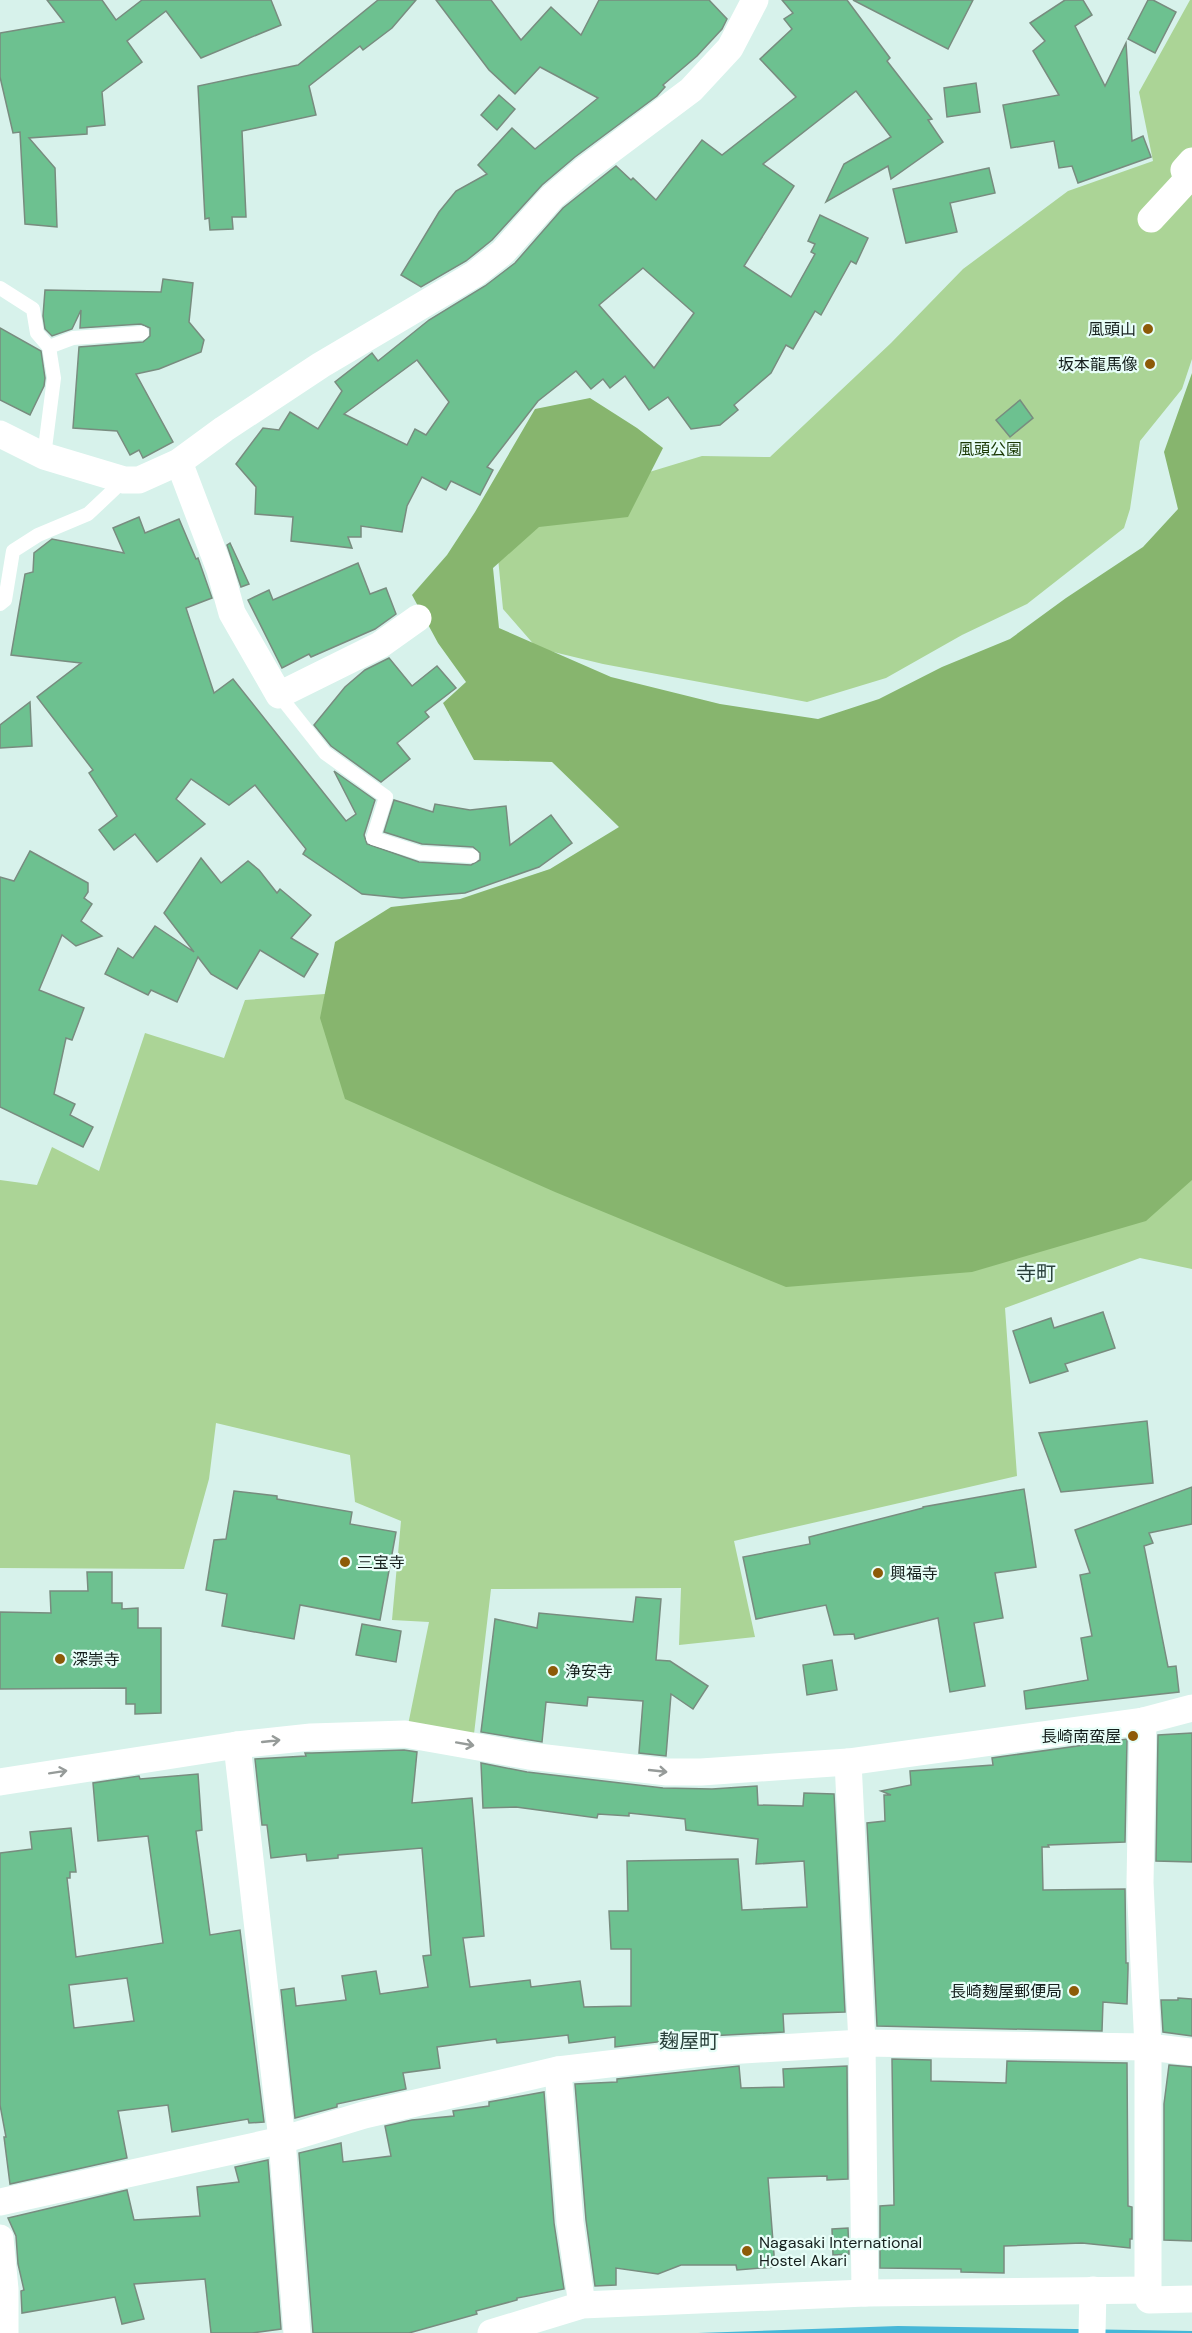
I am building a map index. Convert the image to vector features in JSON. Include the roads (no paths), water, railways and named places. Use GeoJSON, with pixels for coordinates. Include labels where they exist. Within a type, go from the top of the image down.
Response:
{"type":"FeatureCollection","features":[{"type":"Feature","properties":{"kind":"street"},"geometry":{"type":"LineString","coordinates":[[0,434],[44,456],[124,480],[140,480],[179,462],[311,372],[475,274],[502,252],[552,197],[584,170],[691,90],[730,48],[755,0]]}},
{"type":"Feature","properties":{"kind":"street"},"geometry":{"type":"LineString","coordinates":[[1150,219],[1187,180],[1184,170],[1192,161]]}},
{"type":"Feature","properties":{"kind":"street"},"geometry":{"type":"LineString","coordinates":[[179,462],[220,570],[232,613],[279,695],[380,645],[418,618]]}},
{"type":"Feature","properties":{"kind":"street"},"geometry":{"type":"LineString","coordinates":[[0,1782],[237,1745],[311,1737],[405,1734],[529,1756],[667,1772],[848,1762],[1143,1721],[1192,1708]]}},
{"type":"Feature","properties":{"kind":"street"},"geometry":{"type":"LineString","coordinates":[[1143,1721],[1140,1883],[1148,2047],[1148,2290],[1149,2300],[1192,2299]]}},
{"type":"Feature","properties":{"kind":"street"},"geometry":{"type":"LineString","coordinates":[[237,1745],[282,2140],[297,2333]]}},
{"type":"Feature","properties":{"kind":"street"},"geometry":{"type":"LineString","coordinates":[[848,1762],[861,2043],[865,2294]]}},
{"type":"Feature","properties":{"kind":"street"},"geometry":{"type":"LineString","coordinates":[[0,2202],[282,2140],[364,2115],[558,2070],[710,2052],[861,2043],[1148,2047],[1192,2052]]}},
{"type":"Feature","properties":{"kind":"street"},"geometry":{"type":"LineString","coordinates":[[558,2070],[570,2222],[582,2305]]}},
{"type":"Feature","properties":{"kind":"street"},"geometry":{"type":"LineString","coordinates":[[0,2238],[6,2333]]}},
{"type":"Feature","properties":{"kind":"street"},"geometry":{"type":"LineString","coordinates":[[1092,2333],[1094,2290]]}},
{"type":"Feature","properties":{"kind":"street"},"geometry":{"type":"LineString","coordinates":[[491,2333],[582,2305],[865,2294],[1148,2290]]}},
{"type":"Feature","properties":{"kind":"lane"},"geometry":{"type":"LineString","coordinates":[[0,288],[33,309],[37,333],[49,347],[54,378],[44,456]]}},
{"type":"Feature","properties":{"kind":"lane"},"geometry":{"type":"LineString","coordinates":[[49,347],[73,338],[142,333]]}},
{"type":"Feature","properties":{"kind":"lane"},"geometry":{"type":"LineString","coordinates":[[0,604],[5,600],[13,551],[38,535],[88,514],[124,480]]}},
{"type":"Feature","properties":{"kind":"lane"},"geometry":{"type":"LineString","coordinates":[[279,695],[325,753],[386,797],[372,838],[420,853],[472,856]]}},
{"type":"Feature","properties":{"kind":"water"},"geometry":{"type":"Polygon","coordinates":[[[898,2326],[1192,2331],[1192,2333],[698,2333],[898,2326]]]}},
{"type":"Feature","properties":{"kind":"place","name":"風頭山"},"geometry":{"type":"Point","coordinates":[1148,329]}},
{"type":"Feature","properties":{"kind":"place","name":"坂本龍馬像"},"geometry":{"type":"Point","coordinates":[1150,364]}},
{"type":"Feature","properties":{"kind":"place","name":"三宝寺"},"geometry":{"type":"Point","coordinates":[345,1562]}},
{"type":"Feature","properties":{"kind":"place","name":"興福寺"},"geometry":{"type":"Point","coordinates":[878,1573]}},
{"type":"Feature","properties":{"kind":"place","name":"深崇寺"},"geometry":{"type":"Point","coordinates":[60,1659]}},
{"type":"Feature","properties":{"kind":"place","name":"浄安寺"},"geometry":{"type":"Point","coordinates":[553,1671]}},
{"type":"Feature","properties":{"kind":"place","name":"長崎南蛮屋"},"geometry":{"type":"Point","coordinates":[1133,1736]}},
{"type":"Feature","properties":{"kind":"place","name":"長崎麹屋郵便局"},"geometry":{"type":"Point","coordinates":[1074,1991]}},
{"type":"Feature","properties":{"kind":"place","name":"Nagasaki International Hostel Akari"},"geometry":{"type":"Point","coordinates":[747,2251]}},
{"type":"Feature","properties":{"kind":"district","name":"寺町"},"geometry":{"type":"Point","coordinates":[1036,1273]}},
{"type":"Feature","properties":{"kind":"district","name":"麹屋町"},"geometry":{"type":"Point","coordinates":[689,2041]}},
{"type":"Feature","properties":{"kind":"park label","name":"風頭公園"},"geometry":{"type":"Point","coordinates":[990,449]}}]}
